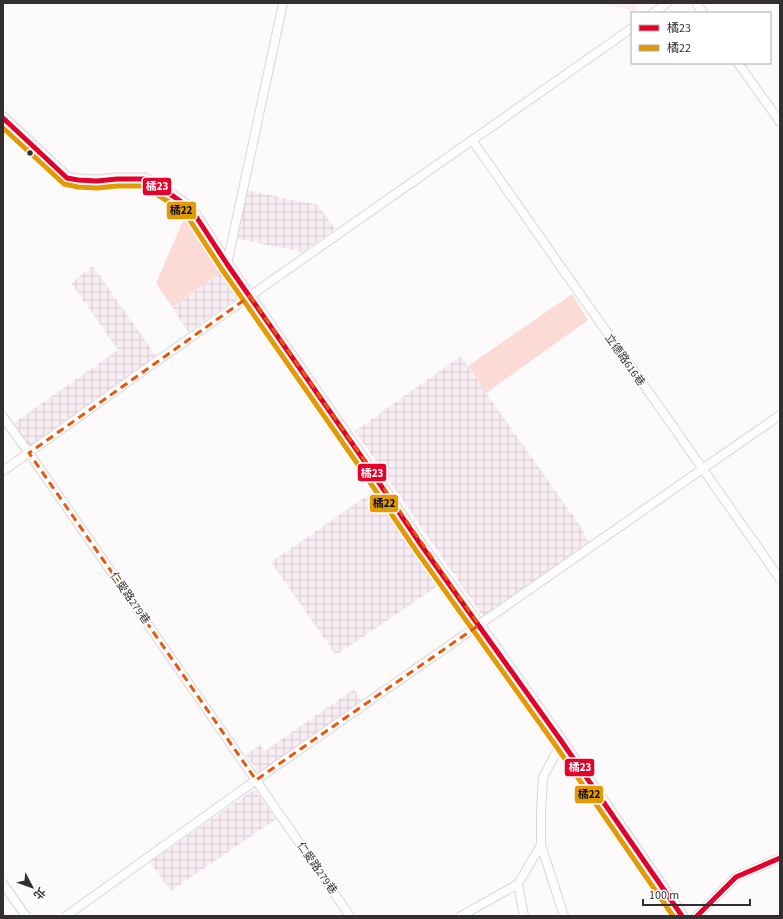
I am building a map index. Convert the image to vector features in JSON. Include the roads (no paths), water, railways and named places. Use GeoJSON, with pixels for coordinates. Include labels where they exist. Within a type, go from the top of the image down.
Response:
{"type":"FeatureCollection","features":[{"type":"Feature","properties":{"kind":"street"},"geometry":{"type":"LineString","coordinates":[[227,264],[283,3]]}},
{"type":"Feature","properties":{"kind":"street"},"geometry":{"type":"LineString","coordinates":[[654,12],[667,3]]}},
{"type":"Feature","properties":{"kind":"street"},"geometry":{"type":"LineString","coordinates":[[696,3],[702,12]]}},
{"type":"Feature","properties":{"kind":"street"},"geometry":{"type":"LineString","coordinates":[[3,470],[631,29]]}},
{"type":"Feature","properties":{"kind":"street"},"geometry":{"type":"LineString","coordinates":[[739,64],[780,122]]}},
{"type":"Feature","properties":{"kind":"street"},"geometry":{"type":"LineString","coordinates":[[3,118],[67,178],[97,181],[117,178],[145,179],[187,206],[195,215],[227,264],[421,545],[562,742],[682,916]]}},
{"type":"Feature","properties":{"kind":"street","name":"立德路616巷"},"geometry":{"type":"LineString","coordinates":[[472,140],[702,470],[780,579]]}},
{"type":"Feature","properties":{"kind":"street"},"geometry":{"type":"LineString","coordinates":[[66,916],[256,780],[780,415]]}},
{"type":"Feature","properties":{"kind":"street","name":"仁愛路279巷"},"geometry":{"type":"LineString","coordinates":[[3,417],[350,916]]}},
{"type":"Feature","properties":{"kind":"street"},"geometry":{"type":"LineString","coordinates":[[562,742],[543,777],[541,810],[542,845],[564,916]]}},
{"type":"Feature","properties":{"kind":"street"},"geometry":{"type":"LineString","coordinates":[[461,916],[518,884],[542,845]]}},
{"type":"Feature","properties":{"kind":"street"},"geometry":{"type":"LineString","coordinates":[[697,916],[736,877],[780,858]]}},
{"type":"Feature","properties":{"kind":"street"},"geometry":{"type":"LineString","coordinates":[[3,884],[26,916]]}},
{"type":"Feature","properties":{"kind":"street"},"geometry":{"type":"LineString","coordinates":[[518,884],[524,916]]}}]}
